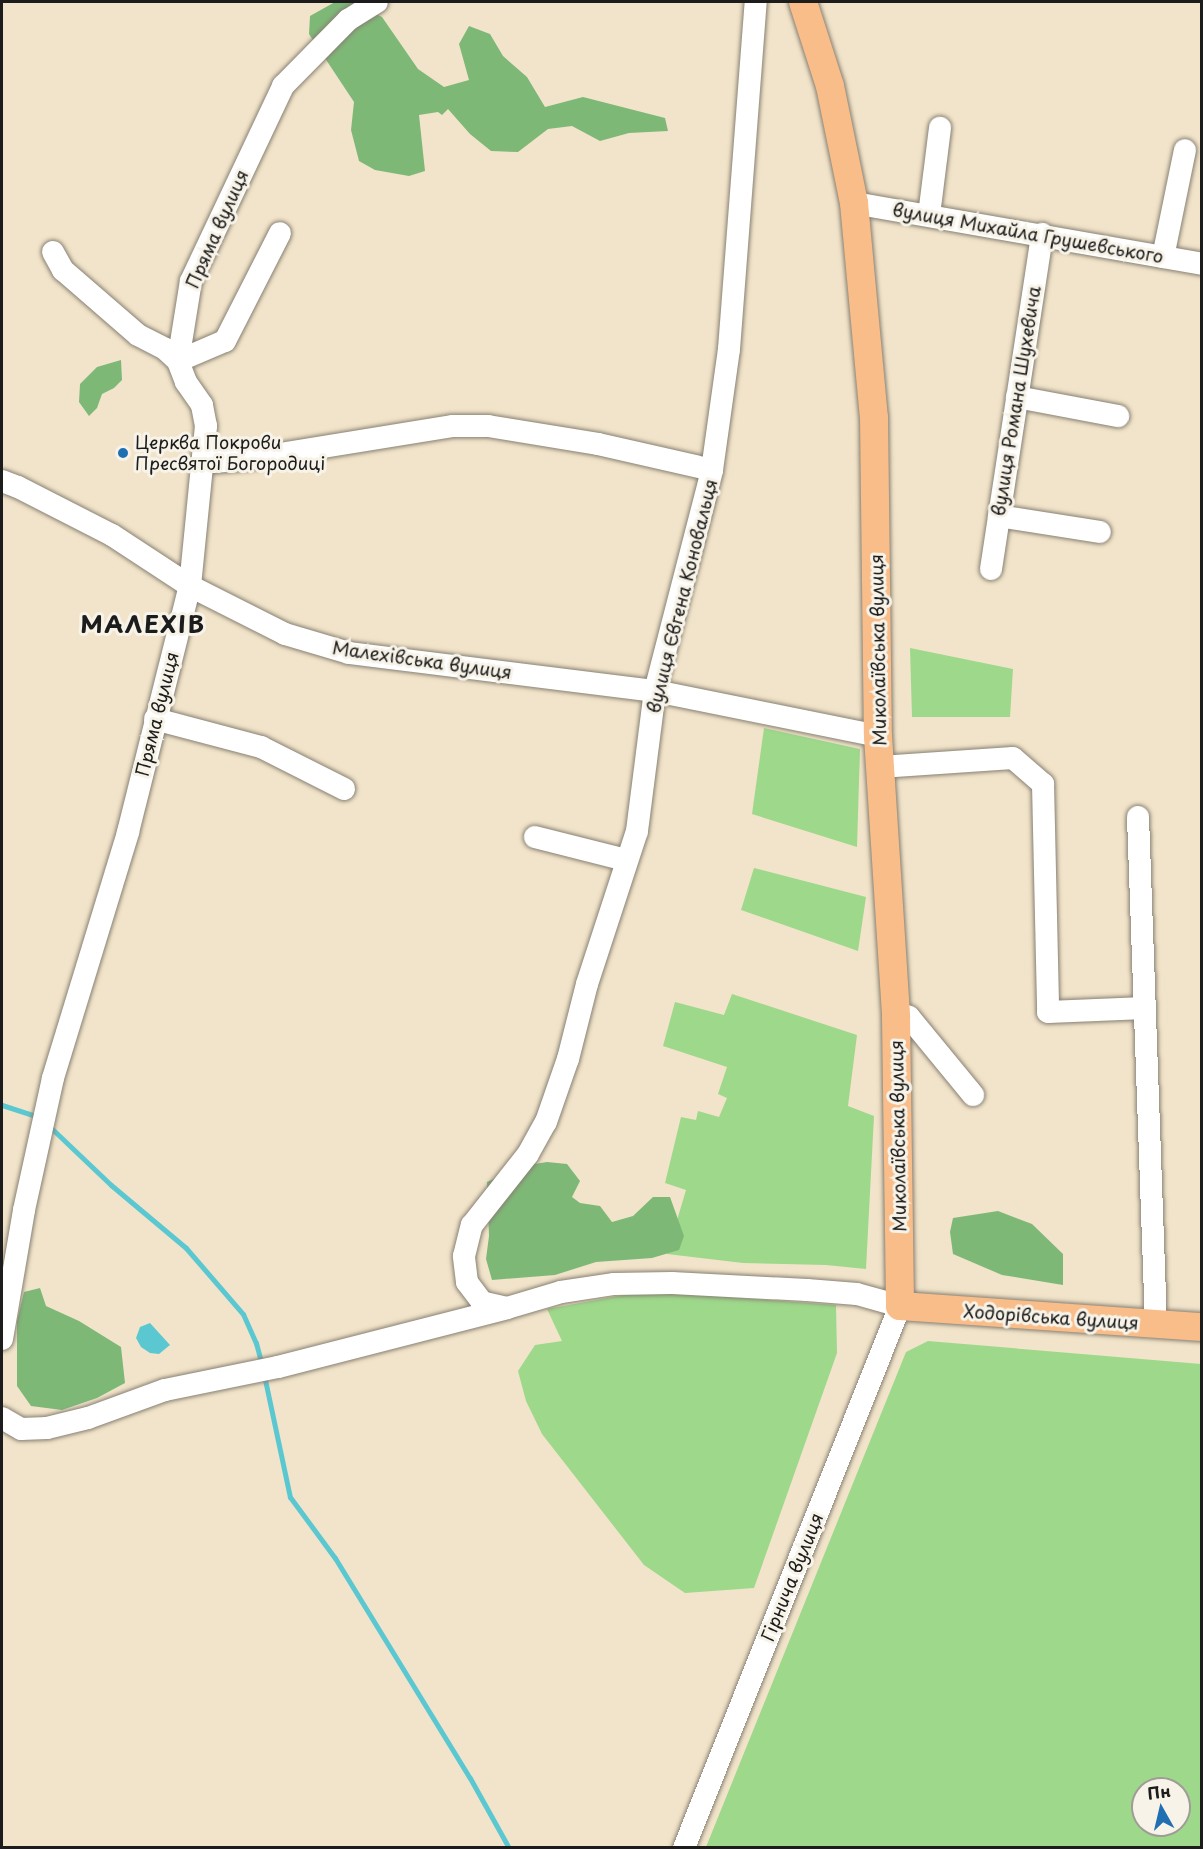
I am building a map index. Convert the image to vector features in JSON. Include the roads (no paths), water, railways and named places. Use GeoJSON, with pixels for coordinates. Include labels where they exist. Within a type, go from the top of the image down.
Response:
{"type":"FeatureCollection","features":[{"type":"Feature","properties":{"kind":"main road","name":"Миколаївська вулиця"},"geometry":{"type":"LineString","coordinates":[[803,2],[830,86],[854,203],[874,417],[878,736],[896,1012],[900,1306]]}},
{"type":"Feature","properties":{"kind":"main road","name":"Ходорівська вулиця"},"geometry":{"type":"LineString","coordinates":[[900,1306],[1202,1327]]}},
{"type":"Feature","properties":{"kind":"street","name":"Пряма вулиця"},"geometry":{"type":"LineString","coordinates":[[2,1339],[24,1210],[47,1103],[128,832],[190,586],[206,426],[202,405],[186,382],[178,361],[190,281],[283,86],[348,20],[377,2]]}},
{"type":"Feature","properties":{"kind":"street","name":"вулиця Євгена Коновальця"},"geometry":{"type":"LineString","coordinates":[[507,1308],[482,1302],[467,1282],[464,1256],[472,1225],[528,1154],[546,1122],[568,1059],[587,984],[637,831],[655,691],[712,470],[729,349],[756,2]]}},
{"type":"Feature","properties":{"kind":"street"},"geometry":{"type":"LineString","coordinates":[[929,216],[940,128]]}},
{"type":"Feature","properties":{"kind":"street"},"geometry":{"type":"LineString","coordinates":[[1163,256],[1185,150]]}},
{"type":"Feature","properties":{"kind":"street","name":"вулиця Михайла Грушевського"},"geometry":{"type":"LineString","coordinates":[[854,203],[1042,234],[1202,264]]}},
{"type":"Feature","properties":{"kind":"street"},"geometry":{"type":"LineString","coordinates":[[53,252],[63,270],[129,328],[165,349],[178,361],[225,340],[279,232]]}},
{"type":"Feature","properties":{"kind":"street","name":"вулиця Романа Шухевича"},"geometry":{"type":"LineString","coordinates":[[991,569],[1042,234]]}},
{"type":"Feature","properties":{"kind":"street"},"geometry":{"type":"LineString","coordinates":[[1017,397],[1118,416]]}},
{"type":"Feature","properties":{"kind":"street"},"geometry":{"type":"LineString","coordinates":[[201,463],[249,459],[453,426],[488,426],[598,444],[712,470]]}},
{"type":"Feature","properties":{"kind":"street","name":"Малехівська вулиця"},"geometry":{"type":"LineString","coordinates":[[2,481],[112,535],[190,586],[285,634],[349,653],[655,691],[878,736]]}},
{"type":"Feature","properties":{"kind":"street"},"geometry":{"type":"LineString","coordinates":[[999,516],[1100,532]]}},
{"type":"Feature","properties":{"kind":"street"},"geometry":{"type":"LineString","coordinates":[[155,719],[261,747],[344,789]]}},
{"type":"Feature","properties":{"kind":"street"},"geometry":{"type":"LineString","coordinates":[[880,767],[1013,758],[1043,784],[1048,1012],[1144,1008]]}},
{"type":"Feature","properties":{"kind":"street"},"geometry":{"type":"LineString","coordinates":[[1138,816],[1156,1324]]}},
{"type":"Feature","properties":{"kind":"street"},"geometry":{"type":"LineString","coordinates":[[535,837],[626,860]]}},
{"type":"Feature","properties":{"kind":"street"},"geometry":{"type":"LineString","coordinates":[[896,1012],[909,1017],[973,1095]]}},
{"type":"Feature","properties":{"kind":"street"},"geometry":{"type":"LineString","coordinates":[[2,1418],[21,1429],[47,1428],[88,1418],[165,1390],[278,1367],[561,1292],[614,1284],[672,1283],[858,1294],[900,1306]]}},
{"type":"Feature","properties":{"kind":"street","name":"Гірнича вулиця"},"geometry":{"type":"LineString","coordinates":[[684,1848],[900,1306]]}},
{"type":"Feature","properties":{"kind":"water"},"geometry":{"type":"Polygon","coordinates":[[[150,1323],[170,1345],[159,1354],[150,1353],[141,1347],[136,1338],[140,1327],[150,1323]]]}},
{"type":"Feature","properties":{"kind":"waterway"},"geometry":{"type":"LineString","coordinates":[[2,1105],[39,1117]]}},
{"type":"Feature","properties":{"kind":"waterway"},"geometry":{"type":"LineString","coordinates":[[48,1125],[111,1185],[186,1248],[243,1314],[256,1343],[262,1366]]}},
{"type":"Feature","properties":{"kind":"waterway"},"geometry":{"type":"LineString","coordinates":[[264,1375],[290,1497],[335,1558],[470,1778],[509,1848]]}},
{"type":"Feature","properties":{"kind":"place","name":"Церква Покрови Пресвятої Богородиці"},"geometry":{"type":"Point","coordinates":[123,453]}},
{"type":"Feature","properties":{"kind":"district","name":"МАЛЕХІВ"},"geometry":{"type":"Point","coordinates":[143,624]}}]}
